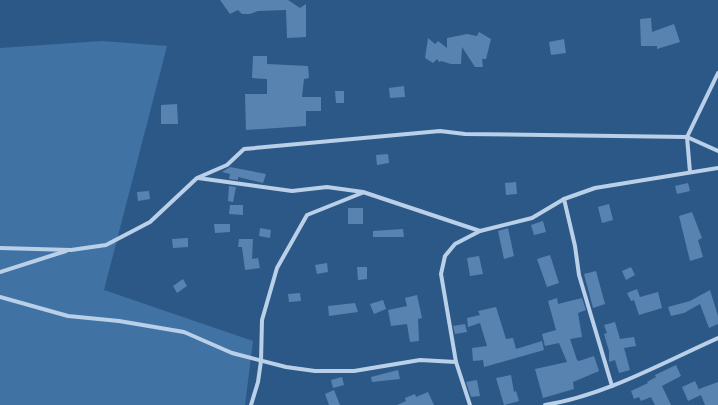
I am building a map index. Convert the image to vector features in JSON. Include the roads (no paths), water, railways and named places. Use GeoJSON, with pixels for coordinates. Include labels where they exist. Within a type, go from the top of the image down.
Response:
{"type":"FeatureCollection","features":[{"type":"Feature","properties":{"kind":"street"},"geometry":{"type":"LineString","coordinates":[[690,172],[687,137],[718,73]]}},
{"type":"Feature","properties":{"kind":"street"},"geometry":{"type":"LineString","coordinates":[[0,272],[71,250],[106,245],[150,222],[197,178],[227,165],[244,149],[440,131],[473,134],[687,137],[718,151]]}},
{"type":"Feature","properties":{"kind":"street"},"geometry":{"type":"LineString","coordinates":[[470,405],[456,362],[441,274],[445,256],[455,244],[480,231],[532,218],[564,199],[595,188],[718,168]]}},
{"type":"Feature","properties":{"kind":"street"},"geometry":{"type":"LineString","coordinates":[[197,178],[292,191],[327,187],[363,192],[480,231]]}},
{"type":"Feature","properties":{"kind":"street"},"geometry":{"type":"LineString","coordinates":[[251,405],[258,382],[261,360],[262,320],[278,268],[307,215],[363,192]]}},
{"type":"Feature","properties":{"kind":"street"},"geometry":{"type":"LineString","coordinates":[[564,199],[575,246],[579,275],[612,386]]}},
{"type":"Feature","properties":{"kind":"street"},"geometry":{"type":"LineString","coordinates":[[0,248],[71,250]]}},
{"type":"Feature","properties":{"kind":"street"},"geometry":{"type":"LineString","coordinates":[[0,297],[68,316],[119,321],[184,332],[232,353],[286,367],[315,371],[354,371],[420,360],[456,362]]}},
{"type":"Feature","properties":{"kind":"street"},"geometry":{"type":"LineString","coordinates":[[545,405],[574,400],[612,386],[718,338]]}}]}
